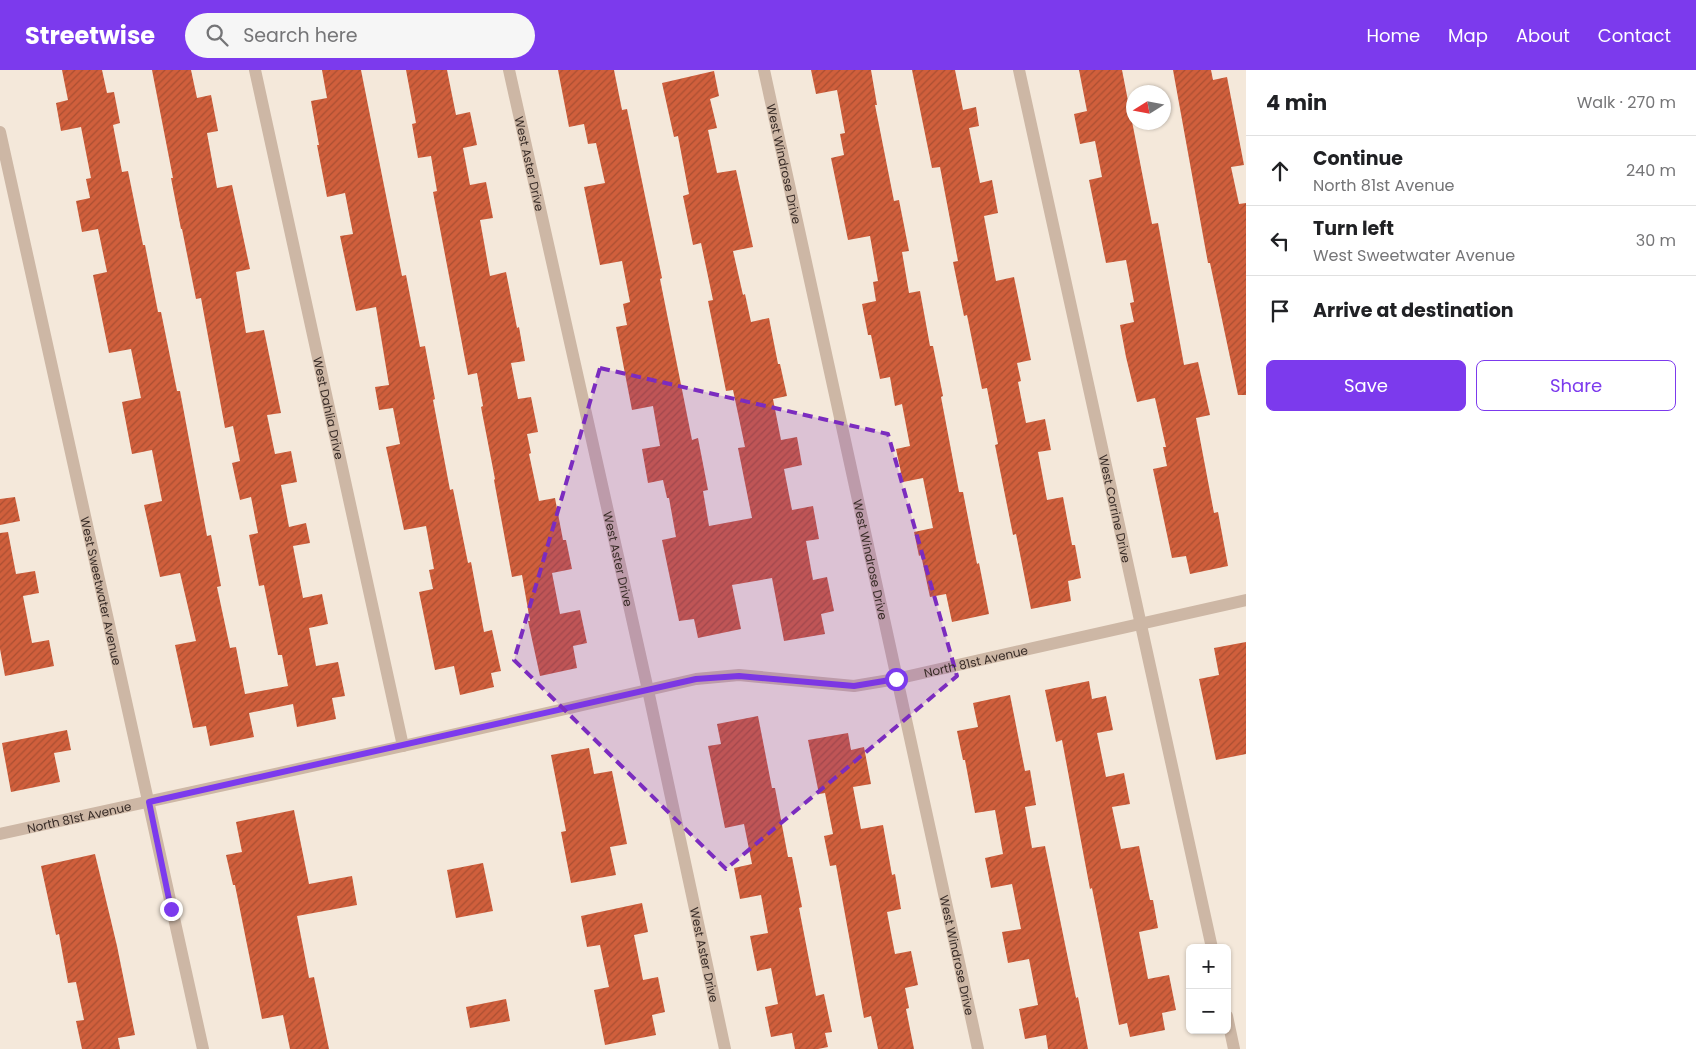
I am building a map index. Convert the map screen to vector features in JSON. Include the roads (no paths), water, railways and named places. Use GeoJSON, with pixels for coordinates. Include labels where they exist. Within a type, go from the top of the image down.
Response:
{"type":"FeatureCollection","features":[{"type":"Feature","properties":{"kind":"street","name":"West Dahlia Drive"},"geometry":{"type":"LineString","coordinates":[[255,70],[403,746]]}},
{"type":"Feature","properties":{"kind":"street","name":"West Aster Drive"},"geometry":{"type":"LineString","coordinates":[[509,70],[648,690],[725,1049]]}},
{"type":"Feature","properties":{"kind":"street","name":"West Windrose Drive"},"geometry":{"type":"LineString","coordinates":[[764,70],[978,1049]]}},
{"type":"Feature","properties":{"kind":"street","name":"West Corrine Drive"},"geometry":{"type":"LineString","coordinates":[[1019,70],[1211,944]]}},
{"type":"Feature","properties":{"kind":"street","name":"West Sweetwater Avenue"},"geometry":{"type":"LineString","coordinates":[[0,132],[203,1049]]}},
{"type":"Feature","properties":{"kind":"street","name":"North 81st Avenue"},"geometry":{"type":"LineString","coordinates":[[0,834],[403,746],[696,679],[739,676],[854,686],[896,679],[1246,600]]}},
{"type":"Feature","properties":{"kind":"street"},"geometry":{"type":"LineString","coordinates":[[1231,1034],[1234,1049]]}}]}
